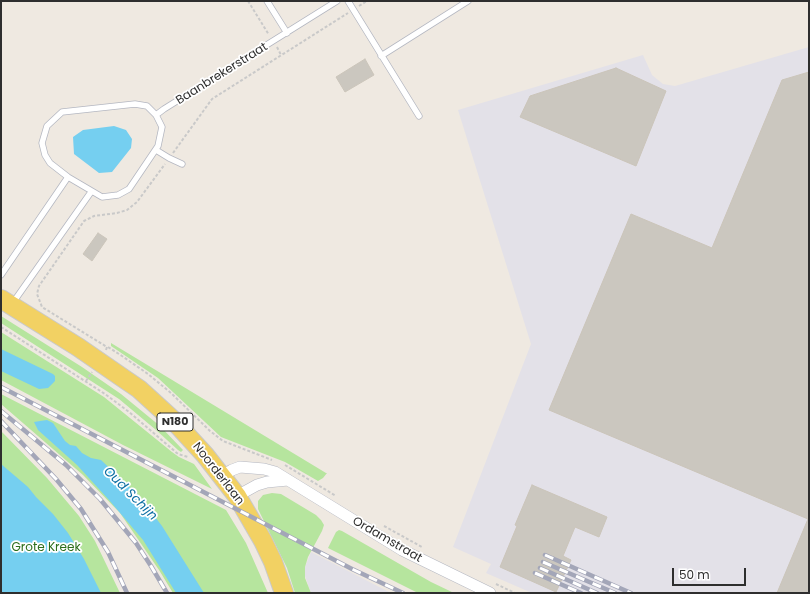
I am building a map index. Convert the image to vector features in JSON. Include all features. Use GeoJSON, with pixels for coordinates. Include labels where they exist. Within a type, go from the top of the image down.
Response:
{"type":"FeatureCollection","features":[{"type":"Feature","properties":{"kind":"main road","name":"Noorderlaan"},"geometry":{"type":"LineString","coordinates":[[6,302],[103,354],[173,420],[190,438],[237,496],[263,541],[273,562],[284,593]]}},
{"type":"Feature","properties":{"kind":"street","name":"Ordamstraat"},"geometry":{"type":"LineString","coordinates":[[222,476],[240,467],[251,467],[275,472],[402,550],[491,587]]}},
{"type":"Feature","properties":{"kind":"street"},"geometry":{"type":"LineString","coordinates":[[237,496],[257,485],[267,482],[288,480]]}},
{"type":"Feature","properties":{"kind":"lane"},"geometry":{"type":"LineString","coordinates":[[267,1],[287,33]]}},
{"type":"Feature","properties":{"kind":"lane","name":"Baanbrekerstraat"},"geometry":{"type":"LineString","coordinates":[[156,115],[337,1]]}},
{"type":"Feature","properties":{"kind":"lane"},"geometry":{"type":"LineString","coordinates":[[348,1],[419,116]]}},
{"type":"Feature","properties":{"kind":"lane"},"geometry":{"type":"LineString","coordinates":[[381,56],[468,1]]}},
{"type":"Feature","properties":{"kind":"lane"},"geometry":{"type":"LineString","coordinates":[[135,104],[146,106],[156,115],[162,127],[156,150],[129,189],[118,195],[102,197],[91,192],[50,163],[45,155],[42,143],[48,126],[62,112],[135,104]]}},
{"type":"Feature","properties":{"kind":"lane"},"geometry":{"type":"LineString","coordinates":[[156,150],[182,164]]}},
{"type":"Feature","properties":{"kind":"lane"},"geometry":{"type":"LineString","coordinates":[[1,275],[68,176]]}},
{"type":"Feature","properties":{"kind":"lane"},"geometry":{"type":"LineString","coordinates":[[6,302],[91,192]]}},
{"type":"Feature","properties":{"kind":"path"},"geometry":{"type":"LineString","coordinates":[[248,1],[282,55]]}},
{"type":"Feature","properties":{"kind":"path"},"geometry":{"type":"LineString","coordinates":[[277,462],[223,441],[159,384],[122,356],[103,354],[42,306],[37,294],[39,286],[84,221],[94,216],[127,210],[137,202],[212,99],[367,1]]}},
{"type":"Feature","properties":{"kind":"path"},"geometry":{"type":"LineString","coordinates":[[1,327],[86,381],[129,412],[178,454],[191,458]]}},
{"type":"Feature","properties":{"kind":"path"},"geometry":{"type":"LineString","coordinates":[[86,381],[103,354]]}},
{"type":"Feature","properties":{"kind":"path"},"geometry":{"type":"LineString","coordinates":[[283,464],[339,498]]}},
{"type":"Feature","properties":{"kind":"path"},"geometry":{"type":"LineString","coordinates":[[383,525],[427,550]]}},
{"type":"Feature","properties":{"kind":"path"},"geometry":{"type":"LineString","coordinates":[[491,587],[515,593]]}},
{"type":"Feature","properties":{"kind":"shaded area"},"geometry":{"type":"Polygon","coordinates":[[[809,47],[809,593],[532,593],[486,573],[491,564],[453,547],[531,344],[458,110],[643,55],[652,75],[663,84],[675,86],[809,47]]]}},
{"type":"Feature","properties":{"kind":"shaded area"},"geometry":{"type":"Polygon","coordinates":[[[311,552],[391,593],[311,593],[304,573],[311,552]]]}},
{"type":"Feature","properties":{"kind":"green space"},"geometry":{"type":"Polygon","coordinates":[[[1,316],[82,367],[121,394],[160,426],[183,450],[181,452],[178,450],[119,399],[1,323],[1,316]]]}},
{"type":"Feature","properties":{"kind":"green space"},"geometry":{"type":"Polygon","coordinates":[[[1,332],[104,397],[172,452],[194,464],[212,489],[123,445],[1,380],[1,332]]]}},
{"type":"Feature","properties":{"kind":"green space"},"geometry":{"type":"Polygon","coordinates":[[[111,343],[327,473],[318,481],[285,462],[221,437],[158,378],[111,346],[111,343]]]}},
{"type":"Feature","properties":{"kind":"green space"},"geometry":{"type":"Polygon","coordinates":[[[1,394],[226,510],[246,543],[268,593],[173,593],[120,513],[83,475],[1,404],[1,394]]]}},
{"type":"Feature","properties":{"kind":"green space","name":"Grote Kreek"},"geometry":{"type":"Polygon","coordinates":[[[1,431],[47,478],[79,516],[95,541],[120,593],[1,593],[1,431]]]}},
{"type":"Feature","properties":{"kind":"green space"},"geometry":{"type":"Polygon","coordinates":[[[272,493],[281,494],[316,515],[324,525],[308,557],[305,567],[305,578],[311,593],[295,593],[287,568],[258,509],[258,501],[263,495],[272,493]]]}},
{"type":"Feature","properties":{"kind":"green space"},"geometry":{"type":"Polygon","coordinates":[[[339,530],[431,582],[454,593],[418,593],[328,548],[336,532],[339,530]]]}},
{"type":"Feature","properties":{"kind":"water"},"geometry":{"type":"Polygon","coordinates":[[[114,126],[126,130],[132,139],[131,148],[112,172],[99,173],[74,154],[73,137],[83,130],[114,126]]]}},
{"type":"Feature","properties":{"kind":"water"},"geometry":{"type":"Polygon","coordinates":[[[1,349],[53,374],[55,376],[55,381],[48,388],[39,389],[1,371],[1,349]]]}},
{"type":"Feature","properties":{"kind":"water","name":"Oud Schijn"},"geometry":{"type":"Polygon","coordinates":[[[47,420],[53,423],[65,441],[70,445],[76,446],[82,453],[91,458],[101,460],[138,495],[162,526],[204,593],[176,593],[143,540],[77,465],[38,430],[34,422],[47,420]]]}},
{"type":"Feature","properties":{"kind":"water","name":"Grote Kreek"},"geometry":{"type":"Polygon","coordinates":[[[1,464],[28,487],[68,533],[84,559],[101,593],[1,593],[1,464]]]}},
{"type":"Feature","properties":{"kind":"building"},"geometry":{"type":"Polygon","coordinates":[[[365,59],[374,75],[345,92],[336,77],[365,59]]]}},
{"type":"Feature","properties":{"kind":"building"},"geometry":{"type":"Polygon","coordinates":[[[616,68],[666,91],[636,166],[520,117],[530,96],[616,68]]]}},
{"type":"Feature","properties":{"kind":"building"},"geometry":{"type":"Polygon","coordinates":[[[809,72],[809,593],[777,593],[808,519],[549,410],[631,214],[712,248],[782,80],[809,72]]]}},
{"type":"Feature","properties":{"kind":"building"},"geometry":{"type":"Polygon","coordinates":[[[98,233],[107,239],[92,261],[83,254],[98,233]]]}},
{"type":"Feature","properties":{"kind":"building"},"geometry":{"type":"Polygon","coordinates":[[[532,485],[607,517],[599,537],[575,527],[563,556],[571,560],[556,592],[500,567],[517,526],[515,525],[532,485]]]}},
{"type":"Feature","properties":{"kind":"railway"},"geometry":{"type":"LineString","coordinates":[[1,387],[352,569],[403,593]]}},
{"type":"Feature","properties":{"kind":"railway"},"geometry":{"type":"LineString","coordinates":[[1,411],[66,465],[100,499],[136,543],[167,593]]}},
{"type":"Feature","properties":{"kind":"railway"},"geometry":{"type":"LineString","coordinates":[[1,421],[56,479],[81,509],[108,552],[127,593]]}},
{"type":"Feature","properties":{"kind":"railway"},"geometry":{"type":"LineString","coordinates":[[545,555],[631,593]]}},
{"type":"Feature","properties":{"kind":"railway"},"geometry":{"type":"LineString","coordinates":[[543,562],[615,593]]}},
{"type":"Feature","properties":{"kind":"railway"},"geometry":{"type":"LineString","coordinates":[[540,568],[597,593]]}},
{"type":"Feature","properties":{"kind":"railway"},"geometry":{"type":"LineString","coordinates":[[535,573],[581,593]]}}]}
